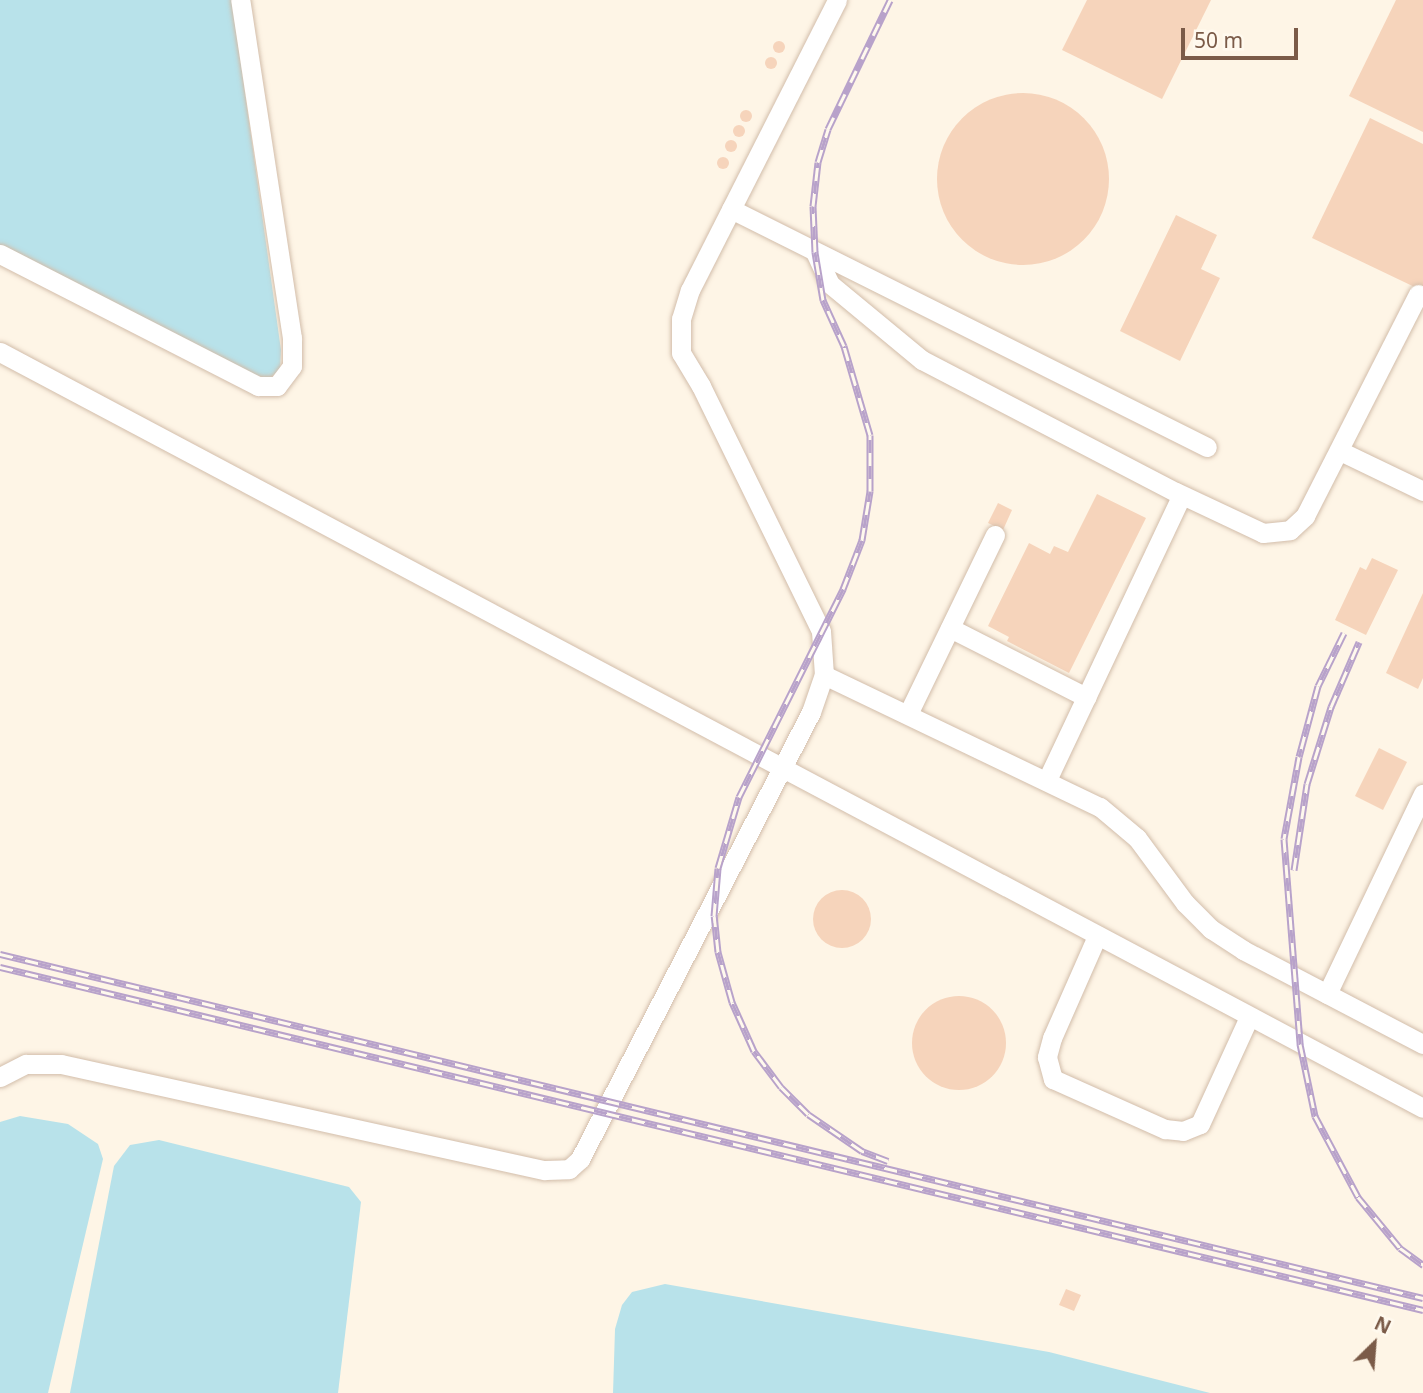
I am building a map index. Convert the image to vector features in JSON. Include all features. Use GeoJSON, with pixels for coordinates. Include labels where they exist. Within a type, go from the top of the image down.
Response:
{"type":"FeatureCollection","features":[{"type":"Feature","properties":{"kind":"lane"},"geometry":{"type":"LineString","coordinates":[[0,254],[258,386],[277,386],[292,366],[292,338],[240,0]]}},
{"type":"Feature","properties":{"kind":"lane"},"geometry":{"type":"LineString","coordinates":[[0,1076],[26,1065],[61,1064],[545,1170],[569,1169],[580,1159],[811,712],[824,675],[821,631],[701,386],[681,353],[681,319],[690,290],[834,1]]}},
{"type":"Feature","properties":{"kind":"lane"},"geometry":{"type":"LineString","coordinates":[[730,209],[1207,447]]}},
{"type":"Feature","properties":{"kind":"lane"},"geometry":{"type":"LineString","coordinates":[[815,252],[830,284],[922,360],[1182,495],[1263,533],[1290,530],[1305,516],[1418,294]]}},
{"type":"Feature","properties":{"kind":"lane"},"geometry":{"type":"LineString","coordinates":[[0,352],[1423,1108]]}},
{"type":"Feature","properties":{"kind":"lane"},"geometry":{"type":"LineString","coordinates":[[1340,451],[1423,491]]}},
{"type":"Feature","properties":{"kind":"lane"},"geometry":{"type":"LineString","coordinates":[[1047,780],[1182,495]]}},
{"type":"Feature","properties":{"kind":"lane"},"geometry":{"type":"LineString","coordinates":[[908,714],[995,535]]}},
{"type":"Feature","properties":{"kind":"lane"},"geometry":{"type":"LineString","coordinates":[[950,628],[1086,697]]}},
{"type":"Feature","properties":{"kind":"lane"},"geometry":{"type":"LineString","coordinates":[[824,675],[1100,807],[1137,838],[1185,903],[1210,929],[1327,994],[1422,1042]]}},
{"type":"Feature","properties":{"kind":"lane"},"geometry":{"type":"LineString","coordinates":[[1327,994],[1423,794]]}},
{"type":"Feature","properties":{"kind":"lane"},"geometry":{"type":"LineString","coordinates":[[1097,936],[1052,1038],[1047,1057],[1053,1079],[1165,1129],[1183,1131],[1200,1124],[1249,1017]]}},
{"type":"Feature","properties":{"kind":"water"},"geometry":{"type":"Polygon","coordinates":[[[0,0],[232,0],[281,350],[280,369],[269,379],[249,373],[0,247],[0,0]]]}},
{"type":"Feature","properties":{"kind":"water"},"geometry":{"type":"Polygon","coordinates":[[[20,1116],[68,1124],[98,1144],[103,1159],[48,1393],[0,1393],[0,1122],[20,1116]]]}},
{"type":"Feature","properties":{"kind":"water"},"geometry":{"type":"Polygon","coordinates":[[[159,1140],[349,1187],[361,1202],[338,1393],[70,1393],[114,1166],[130,1145],[159,1140]]]}},
{"type":"Feature","properties":{"kind":"water"},"geometry":{"type":"Polygon","coordinates":[[[665,1284],[1049,1352],[1210,1393],[613,1393],[615,1329],[622,1305],[632,1292],[665,1284]]]}},
{"type":"Feature","properties":{"kind":"building"},"geometry":{"type":"Polygon","coordinates":[[[1087,0],[1211,0],[1162,99],[1062,50],[1087,0]]]}},
{"type":"Feature","properties":{"kind":"building"},"geometry":{"type":"Polygon","coordinates":[[[1396,0],[1423,0],[1423,132],[1349,96],[1396,0]]]}},
{"type":"Feature","properties":{"kind":"building"},"geometry":{"type":"Polygon","coordinates":[[[779,41],[785,47],[779,53],[773,47],[779,41]]]}},
{"type":"Feature","properties":{"kind":"building"},"geometry":{"type":"Polygon","coordinates":[[[771,57],[777,63],[771,69],[765,63],[771,57]]]}},
{"type":"Feature","properties":{"kind":"building"},"geometry":{"type":"Polygon","coordinates":[[[1023,93],[1056,100],[1084,118],[1102,146],[1109,179],[1102,212],[1084,240],[1056,258],[1023,265],[990,258],[962,240],[944,212],[937,179],[944,146],[962,118],[990,100],[1023,93]]]}},
{"type":"Feature","properties":{"kind":"building"},"geometry":{"type":"Polygon","coordinates":[[[746,110],[752,116],[746,122],[740,116],[746,110]]]}},
{"type":"Feature","properties":{"kind":"building"},"geometry":{"type":"Polygon","coordinates":[[[1370,118],[1423,144],[1423,291],[1312,238],[1370,118]]]}},
{"type":"Feature","properties":{"kind":"building"},"geometry":{"type":"Polygon","coordinates":[[[739,125],[745,131],[739,137],[733,131],[739,125]]]}},
{"type":"Feature","properties":{"kind":"building"},"geometry":{"type":"Polygon","coordinates":[[[731,140],[737,146],[731,152],[725,146],[731,140]]]}},
{"type":"Feature","properties":{"kind":"building"},"geometry":{"type":"Polygon","coordinates":[[[723,157],[729,163],[723,169],[717,163],[723,157]]]}},
{"type":"Feature","properties":{"kind":"building"},"geometry":{"type":"Polygon","coordinates":[[[1176,215],[1217,235],[1201,269],[1220,278],[1180,361],[1120,331],[1176,215]]]}},
{"type":"Feature","properties":{"kind":"building"},"geometry":{"type":"Polygon","coordinates":[[[1097,494],[1146,518],[1069,673],[1007,641],[1009,637],[988,626],[1029,543],[1050,554],[1054,546],[1068,552],[1097,494]]]}},
{"type":"Feature","properties":{"kind":"building"},"geometry":{"type":"Polygon","coordinates":[[[998,503],[1012,510],[1003,530],[988,523],[998,503]]]}},
{"type":"Feature","properties":{"kind":"building"},"geometry":{"type":"Polygon","coordinates":[[[1372,558],[1398,570],[1366,635],[1335,620],[1360,567],[1366,570],[1372,558]]]}},
{"type":"Feature","properties":{"kind":"building"},"geometry":{"type":"Polygon","coordinates":[[[1423,593],[1423,678],[1418,689],[1386,673],[1423,593]]]}},
{"type":"Feature","properties":{"kind":"building"},"geometry":{"type":"Polygon","coordinates":[[[1379,748],[1407,762],[1383,810],[1355,796],[1379,748]]]}},
{"type":"Feature","properties":{"kind":"building"},"geometry":{"type":"Polygon","coordinates":[[[842,890],[853,892],[866,903],[871,919],[869,930],[858,943],[842,948],[831,946],[818,935],[813,919],[815,908],[826,895],[842,890]]]}},
{"type":"Feature","properties":{"kind":"building"},"geometry":{"type":"Polygon","coordinates":[[[959,996],[977,1000],[992,1010],[1002,1025],[1006,1043],[1002,1061],[992,1076],[977,1086],[959,1090],[941,1086],[926,1076],[916,1061],[912,1043],[916,1025],[926,1010],[941,1000],[959,996]]]}},
{"type":"Feature","properties":{"kind":"building"},"geometry":{"type":"Polygon","coordinates":[[[1066,1289],[1081,1295],[1074,1311],[1059,1305],[1066,1289]]]}},
{"type":"Feature","properties":{"kind":"railway"},"geometry":{"type":"LineString","coordinates":[[888,1161],[862,1151],[808,1114],[781,1087],[754,1051],[732,1002],[718,952],[714,916],[718,868],[739,797],[843,589],[862,540],[870,491],[870,435],[844,346],[823,300],[815,252],[813,206],[818,162],[828,129],[890,0]]}},
{"type":"Feature","properties":{"kind":"railway"},"geometry":{"type":"LineString","coordinates":[[1344,633],[1318,686],[1299,757],[1284,839],[1300,1044],[1315,1116],[1358,1197],[1400,1248],[1423,1265]]}},
{"type":"Feature","properties":{"kind":"railway"},"geometry":{"type":"LineString","coordinates":[[1294,870],[1307,784],[1331,707],[1359,642]]}},
{"type":"Feature","properties":{"kind":"railway"},"geometry":{"type":"LineString","coordinates":[[0,954],[1423,1298]]}},
{"type":"Feature","properties":{"kind":"railway"},"geometry":{"type":"LineString","coordinates":[[0,967],[1423,1310]]}}]}
